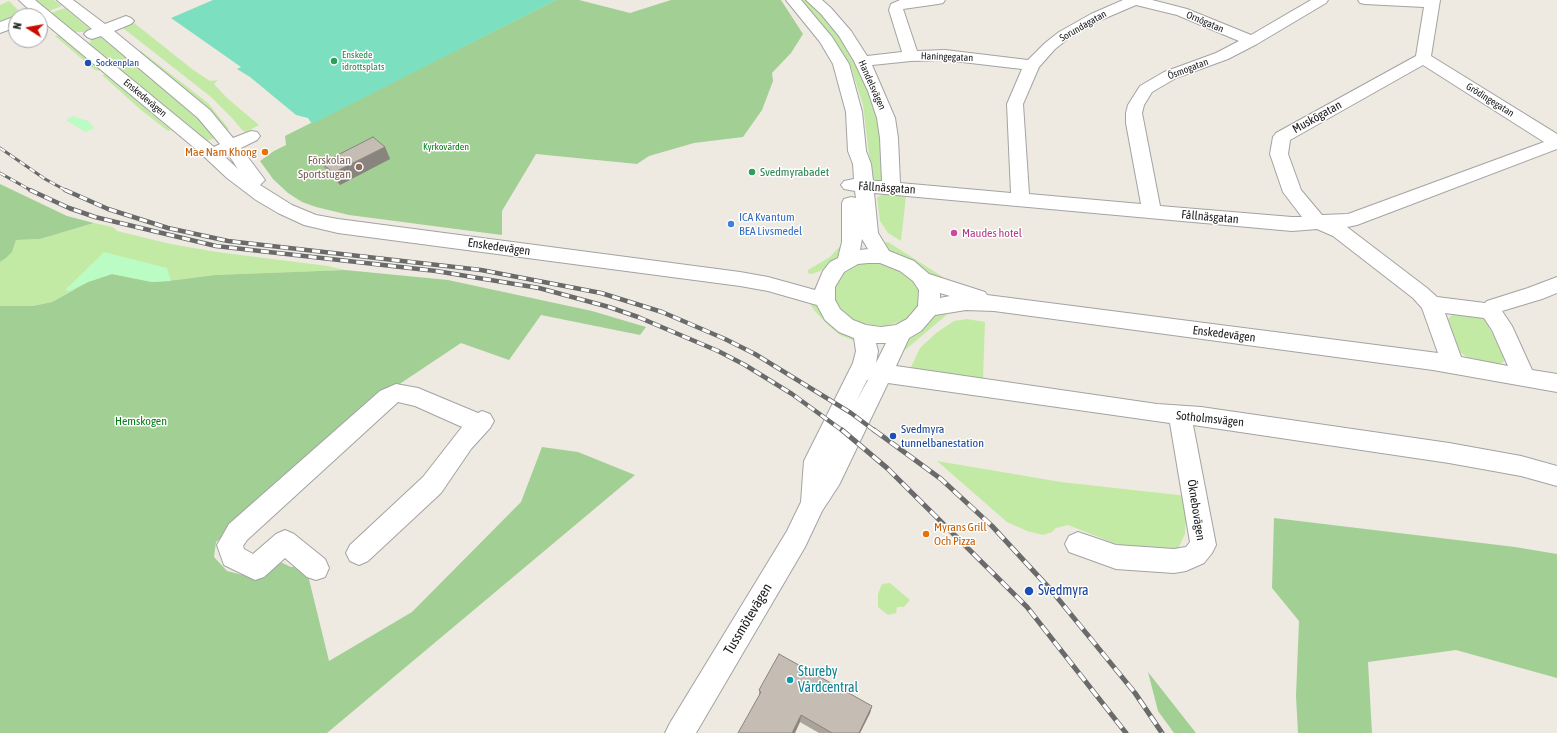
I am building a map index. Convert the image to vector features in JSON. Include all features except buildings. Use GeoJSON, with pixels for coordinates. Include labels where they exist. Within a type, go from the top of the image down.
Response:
{"type":"FeatureCollection","features":[{"type":"Feature","properties":{"kind":"street"},"geometry":{"type":"LineString","coordinates":[[64,0],[103,30],[204,114],[223,136],[256,180],[263,196]]}},
{"type":"Feature","properties":{"kind":"street","name":"Handelsvägen"},"geometry":{"type":"LineString","coordinates":[[793,0],[827,40],[841,64],[854,112],[857,151],[862,164],[857,186],[852,242],[847,261]]}},
{"type":"Feature","properties":{"kind":"street","name":"Handelsvägen"},"geometry":{"type":"LineString","coordinates":[[813,0],[826,11],[846,34],[862,61],[876,91],[886,118],[889,138],[892,188]]}},
{"type":"Feature","properties":{"kind":"street"},"geometry":{"type":"LineString","coordinates":[[911,56],[896,7],[902,4],[938,0]]}},
{"type":"Feature","properties":{"kind":"street","name":"Ornögatan"},"geometry":{"type":"LineString","coordinates":[[1135,0],[1182,12],[1252,41]]}},
{"type":"Feature","properties":{"kind":"street","name":"Sorundagatan"},"geometry":{"type":"LineString","coordinates":[[1020,200],[1019,157],[1015,125],[1016,104],[1032,65],[1050,46],[1064,35],[1096,17],[1135,0]]}},
{"type":"Feature","properties":{"kind":"street","name":"Ösmogatan"},"geometry":{"type":"LineString","coordinates":[[1152,212],[1134,123],[1134,113],[1140,98],[1146,89],[1170,75],[1222,56],[1252,41],[1322,0]]}},
{"type":"Feature","properties":{"kind":"street"},"geometry":{"type":"LineString","coordinates":[[1365,0],[1432,2],[1423,58]]}},
{"type":"Feature","properties":{"kind":"street"},"geometry":{"type":"LineString","coordinates":[[76,41],[126,21]]}},
{"type":"Feature","properties":{"kind":"street","name":"Enskedevägen"},"geometry":{"type":"LineString","coordinates":[[48,23],[76,41],[213,155],[233,174],[263,196],[285,209],[311,220],[338,226],[740,279],[768,284],[825,300]]}},
{"type":"Feature","properties":{"kind":"street","name":"Haningegatan"},"geometry":{"type":"LineString","coordinates":[[862,61],[911,56],[945,55],[1032,65]]}},
{"type":"Feature","properties":{"kind":"street","name":"Grödingegatan"},"geometry":{"type":"LineString","coordinates":[[1423,58],[1557,142]]}},
{"type":"Feature","properties":{"kind":"street","name":"Muskögatan"},"geometry":{"type":"LineString","coordinates":[[1423,58],[1282,137],[1279,154],[1292,192],[1316,221],[1340,231],[1420,293],[1431,304],[1450,356]]}},
{"type":"Feature","properties":{"kind":"street"},"geometry":{"type":"LineString","coordinates":[[213,155],[251,136]]}},
{"type":"Feature","properties":{"kind":"street","name":"Fållnäsgatan"},"geometry":{"type":"LineString","coordinates":[[857,186],[1292,224],[1316,221],[1350,220],[1557,142]]}},
{"type":"Feature","properties":{"kind":"street","name":"Handelsvägen"},"geometry":{"type":"LineString","coordinates":[[857,186],[868,233],[882,256]]}},
{"type":"Feature","properties":{"kind":"street"},"geometry":{"type":"LineString","coordinates":[[868,256],[882,256],[908,266],[922,279],[929,289],[930,302],[928,309],[914,325],[900,333],[881,335],[864,333],[846,326],[832,314],[825,300],[825,287],[830,276],[837,267],[847,261],[868,256]]}},
{"type":"Feature","properties":{"kind":"street","name":"Enskedevägen"},"geometry":{"type":"LineString","coordinates":[[740,279],[787,280],[830,276]]}},
{"type":"Feature","properties":{"kind":"street","name":"Enskedevägen"},"geometry":{"type":"LineString","coordinates":[[922,279],[994,302]]}},
{"type":"Feature","properties":{"kind":"street"},"geometry":{"type":"LineString","coordinates":[[1490,311],[1494,306],[1535,294],[1557,284]]}},
{"type":"Feature","properties":{"kind":"street","name":"Enskedevägen"},"geometry":{"type":"LineString","coordinates":[[928,309],[941,305],[966,302],[994,302],[1140,323],[1433,361],[1450,356],[1525,378],[1557,383]]}},
{"type":"Feature","properties":{"kind":"street"},"geometry":{"type":"LineString","coordinates":[[1431,304],[1490,311],[1501,326],[1525,378]]}},
{"type":"Feature","properties":{"kind":"street","name":"Tussmötevägen"},"geometry":{"type":"LineString","coordinates":[[864,333],[867,351],[864,363],[871,372]]}},
{"type":"Feature","properties":{"kind":"street","name":"Tussmötevägen"},"geometry":{"type":"LineString","coordinates":[[680,733],[796,539],[813,503],[830,478],[871,372],[897,343],[900,333]]}},
{"type":"Feature","properties":{"kind":"street","name":"Sotholmsvägen"},"geometry":{"type":"LineString","coordinates":[[871,372],[1180,416],[1201,416],[1449,453],[1522,466],[1557,476]]}},
{"type":"Feature","properties":{"kind":"street"},"geometry":{"type":"LineString","coordinates":[[316,568],[285,542],[255,568],[233,557],[230,545],[238,532],[388,397],[396,393],[418,397],[476,421],[432,485],[359,553]]}},
{"type":"Feature","properties":{"kind":"street","name":"Öknebovägen"},"geometry":{"type":"LineString","coordinates":[[1078,544],[1116,557],[1174,561],[1186,559],[1195,555],[1203,545],[1180,416]]}},
{"type":"Feature","properties":{"kind":"green space"},"geometry":{"type":"Polygon","coordinates":[[[35,0],[54,0],[62,6],[49,11],[48,8],[45,8],[35,0]]]}},
{"type":"Feature","properties":{"kind":"green space","name":"Enskede idrottsplats"},"geometry":{"type":"Polygon","coordinates":[[[213,0],[556,0],[312,124],[308,118],[296,115],[250,77],[237,69],[241,67],[171,18],[213,0]]]}},
{"type":"Feature","properties":{"kind":"green space","name":"Kyrkovärden"},"geometry":{"type":"Polygon","coordinates":[[[556,0],[579,0],[630,13],[671,0],[781,0],[803,34],[791,53],[772,73],[773,81],[762,110],[743,137],[694,143],[649,156],[637,164],[536,154],[502,211],[502,235],[349,215],[316,207],[302,202],[288,193],[273,179],[260,161],[286,145],[285,136],[556,0]]]}},
{"type":"Feature","properties":{"kind":"green space"},"geometry":{"type":"Polygon","coordinates":[[[800,0],[807,0],[834,28],[851,53],[869,90],[882,134],[883,182],[874,182],[872,180],[863,105],[852,70],[838,47],[800,0]]]}},
{"type":"Feature","properties":{"kind":"green space"},"geometry":{"type":"Polygon","coordinates":[[[9,1],[16,8],[8,8],[8,21],[0,26],[0,5],[9,1]]]}},
{"type":"Feature","properties":{"kind":"green space"},"geometry":{"type":"Polygon","coordinates":[[[65,8],[91,30],[75,32],[51,13],[65,8]]]}},
{"type":"Feature","properties":{"kind":"green space"},"geometry":{"type":"Polygon","coordinates":[[[133,22],[192,69],[210,81],[218,80],[214,84],[227,98],[259,125],[246,132],[243,131],[211,97],[122,26],[133,22]]]}},
{"type":"Feature","properties":{"kind":"green space"},"geometry":{"type":"Polygon","coordinates":[[[59,35],[99,69],[99,71],[95,70],[55,36],[59,35]]]}},
{"type":"Feature","properties":{"kind":"green space"},"geometry":{"type":"Polygon","coordinates":[[[98,35],[190,110],[215,138],[207,141],[89,44],[92,38],[98,35]]]}},
{"type":"Feature","properties":{"kind":"green space"},"geometry":{"type":"Polygon","coordinates":[[[141,51],[208,103],[229,129],[227,130],[199,101],[137,52],[141,51]]]}},
{"type":"Feature","properties":{"kind":"green space"},"geometry":{"type":"Polygon","coordinates":[[[106,74],[171,130],[168,131],[141,110],[102,75],[106,74]]]}},
{"type":"Feature","properties":{"kind":"green space"},"geometry":{"type":"Polygon","coordinates":[[[73,116],[88,121],[95,128],[85,132],[66,120],[73,116]]]}},
{"type":"Feature","properties":{"kind":"green space"},"geometry":{"type":"Polygon","coordinates":[[[0,184],[67,216],[94,223],[40,239],[16,240],[12,252],[0,262],[0,184]]]}},
{"type":"Feature","properties":{"kind":"green space"},"geometry":{"type":"Polygon","coordinates":[[[882,194],[906,196],[901,241],[888,233],[880,221],[877,198],[882,194]]]}},
{"type":"Feature","properties":{"kind":"green space"},"geometry":{"type":"Polygon","coordinates":[[[94,223],[113,227],[117,231],[171,244],[217,252],[328,266],[345,270],[215,275],[73,290],[52,302],[33,306],[0,306],[0,262],[12,252],[16,240],[40,239],[94,223]]]}},
{"type":"Feature","properties":{"kind":"green space"},"geometry":{"type":"Polygon","coordinates":[[[888,242],[946,279],[948,281],[947,285],[891,253],[882,243],[888,242]]]}},
{"type":"Feature","properties":{"kind":"green space"},"geometry":{"type":"Polygon","coordinates":[[[841,245],[849,246],[844,254],[825,269],[812,274],[808,273],[808,270],[830,257],[841,245]]]}},
{"type":"Feature","properties":{"kind":"green space"},"geometry":{"type":"Polygon","coordinates":[[[104,252],[167,268],[171,281],[152,282],[112,274],[88,282],[70,291],[65,290],[104,252]]]}},
{"type":"Feature","properties":{"kind":"green space"},"geometry":{"type":"Polygon","coordinates":[[[874,262],[886,263],[906,272],[918,287],[920,296],[918,305],[914,313],[906,319],[885,326],[861,323],[851,318],[836,304],[833,295],[834,286],[844,272],[852,266],[874,262]]]}},
{"type":"Feature","properties":{"kind":"green space","name":"Hemskogen"},"geometry":{"type":"Polygon","coordinates":[[[345,270],[448,280],[592,311],[646,327],[640,335],[541,315],[509,360],[461,343],[386,393],[216,542],[214,557],[227,571],[251,577],[274,559],[291,567],[306,567],[329,661],[412,612],[521,502],[542,447],[578,452],[635,475],[327,733],[0,733],[0,306],[33,306],[52,302],[88,282],[112,274],[152,282],[215,275],[345,270]]]}},
{"type":"Feature","properties":{"kind":"green space"},"geometry":{"type":"Polygon","coordinates":[[[810,300],[818,304],[855,336],[857,342],[840,335],[829,326],[814,310],[810,304],[810,300]]]}},
{"type":"Feature","properties":{"kind":"green space"},"geometry":{"type":"Polygon","coordinates":[[[950,312],[905,350],[900,348],[904,339],[937,313],[950,312]]]}},
{"type":"Feature","properties":{"kind":"green space"},"geometry":{"type":"Polygon","coordinates":[[[1458,313],[1477,315],[1486,321],[1503,356],[1504,362],[1498,364],[1467,357],[1458,351],[1448,325],[1448,319],[1452,315],[1458,313]]]}},
{"type":"Feature","properties":{"kind":"green space"},"geometry":{"type":"Polygon","coordinates":[[[967,319],[985,322],[983,379],[910,369],[920,348],[936,333],[954,321],[967,319]]]}},
{"type":"Feature","properties":{"kind":"green space"},"geometry":{"type":"Polygon","coordinates":[[[937,461],[1061,482],[1187,496],[1185,534],[1177,551],[1140,550],[1116,544],[1068,525],[1056,528],[1052,532],[1043,535],[1027,531],[1007,522],[937,461]]]}},
{"type":"Feature","properties":{"kind":"green space"},"geometry":{"type":"Polygon","coordinates":[[[1274,518],[1515,547],[1557,554],[1557,678],[1456,650],[1368,662],[1372,733],[1298,733],[1296,696],[1299,621],[1272,588],[1274,518]]]}},
{"type":"Feature","properties":{"kind":"green space"},"geometry":{"type":"Polygon","coordinates":[[[890,583],[910,600],[904,607],[897,607],[896,613],[888,615],[878,607],[878,594],[882,584],[890,583]]]}},
{"type":"Feature","properties":{"kind":"green space"},"geometry":{"type":"Polygon","coordinates":[[[1148,672],[1196,733],[1174,733],[1158,711],[1148,672]]]}},
{"type":"Feature","properties":{"kind":"railway"},"geometry":{"type":"LineString","coordinates":[[0,148],[45,179],[66,190]]}},
{"type":"Feature","properties":{"kind":"railway"},"geometry":{"type":"LineString","coordinates":[[0,173],[31,191]]}},
{"type":"Feature","properties":{"kind":"railway"},"geometry":{"type":"LineString","coordinates":[[66,190],[108,209],[168,228],[228,241],[481,270],[601,293],[662,312],[725,339],[755,354],[851,413],[875,431]]}},
{"type":"Feature","properties":{"kind":"railway"},"geometry":{"type":"LineString","coordinates":[[31,191],[69,208],[95,217],[216,246],[436,271],[539,288],[609,307],[638,317],[718,351],[745,365],[792,394],[843,431]]}},
{"type":"Feature","properties":{"kind":"railway"},"geometry":{"type":"LineString","coordinates":[[842,430],[887,468],[1027,607],[1126,733]]}},
{"type":"Feature","properties":{"kind":"railway"},"geometry":{"type":"LineString","coordinates":[[874,430],[941,479],[992,526],[1051,590],[1135,693],[1162,733]]}},
{"type":"Feature","properties":{"kind":"place","name":"Enskede idrottsplats"},"geometry":{"type":"Point","coordinates":[334,61]}},
{"type":"Feature","properties":{"kind":"place","name":"Sockenplan"},"geometry":{"type":"Point","coordinates":[88,63]}},
{"type":"Feature","properties":{"kind":"place","name":"Mae Nam Khong"},"geometry":{"type":"Point","coordinates":[265,152]}},
{"type":"Feature","properties":{"kind":"place","name":"Förskolan Sportstugan"},"geometry":{"type":"Point","coordinates":[359,167]}},
{"type":"Feature","properties":{"kind":"place","name":"Svedmyrabadet"},"geometry":{"type":"Point","coordinates":[752,172]}},
{"type":"Feature","properties":{"kind":"place","name":"ICA Kvantum BEA Livsmedel"},"geometry":{"type":"Point","coordinates":[731,224]}},
{"type":"Feature","properties":{"kind":"place","name":"Maudes hotel"},"geometry":{"type":"Point","coordinates":[954,233]}},
{"type":"Feature","properties":{"kind":"place","name":"Svedmyra tunnelbanestation"},"geometry":{"type":"Point","coordinates":[893,436]}},
{"type":"Feature","properties":{"kind":"place","name":"Myrans Grill Och Pizza"},"geometry":{"type":"Point","coordinates":[926,534]}},
{"type":"Feature","properties":{"kind":"place","name":"Svedmyra"},"geometry":{"type":"Point","coordinates":[1029,591]}},
{"type":"Feature","properties":{"kind":"place","name":"Stureby Vårdcentral"},"geometry":{"type":"Point","coordinates":[790,680]}}]}
